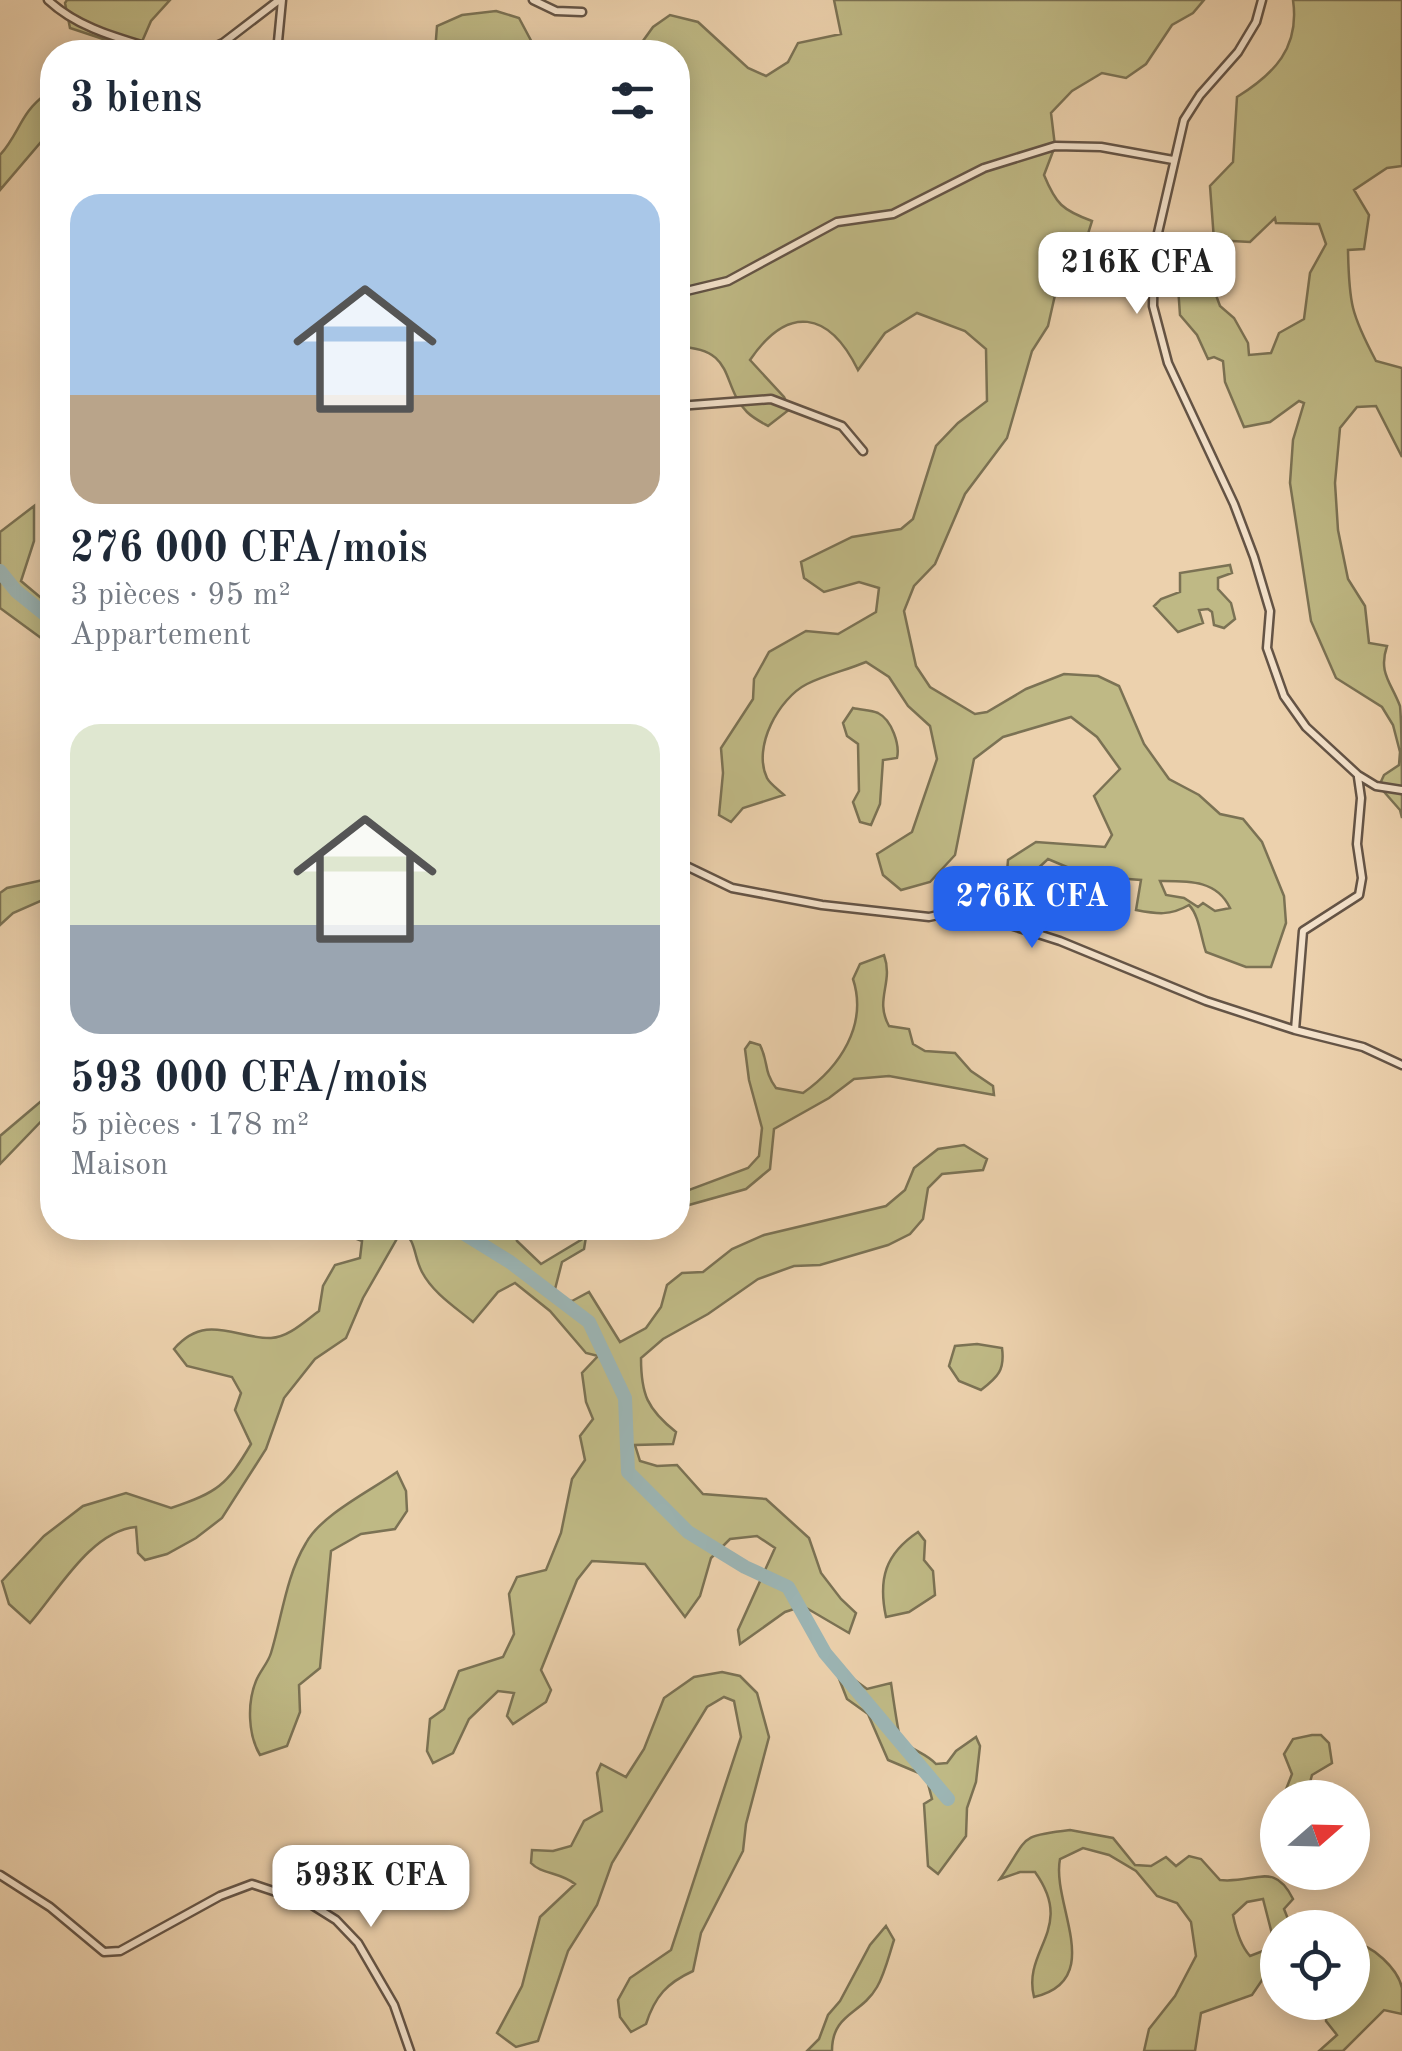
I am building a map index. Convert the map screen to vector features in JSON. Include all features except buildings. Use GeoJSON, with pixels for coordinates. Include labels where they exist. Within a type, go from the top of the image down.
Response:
{"type":"FeatureCollection","features":[{"type":"Feature","properties":{"kind":"street"},"geometry":{"type":"LineString","coordinates":[[48,0],[94,30],[126,40]]}},
{"type":"Feature","properties":{"kind":"street"},"geometry":{"type":"LineString","coordinates":[[227,40],[281,0]]}},
{"type":"Feature","properties":{"kind":"street"},"geometry":{"type":"LineString","coordinates":[[277,40],[281,0]]}},
{"type":"Feature","properties":{"kind":"street"},"geometry":{"type":"LineString","coordinates":[[533,0],[556,11],[582,12]]}},
{"type":"Feature","properties":{"kind":"street"},"geometry":{"type":"LineString","coordinates":[[1262,0],[1256,22],[1238,52],[1187,113],[1154,250],[1153,306],[1160,337],[1254,558],[1270,610],[1268,648],[1284,696],[1306,727],[1358,775],[1376,786],[1402,790]]}},
{"type":"Feature","properties":{"kind":"street"},"geometry":{"type":"LineString","coordinates":[[690,290],[728,281],[836,222],[893,214],[984,168],[1055,146],[1101,147],[1173,160]]}},
{"type":"Feature","properties":{"kind":"street"},"geometry":{"type":"LineString","coordinates":[[690,405],[771,399],[842,426],[863,451]]}},
{"type":"Feature","properties":{"kind":"street"},"geometry":{"type":"LineString","coordinates":[[1295,1030],[1303,931],[1354,901],[1362,888],[1358,775]]}},
{"type":"Feature","properties":{"kind":"street"},"geometry":{"type":"LineString","coordinates":[[1361,798],[1376,786]]}},
{"type":"Feature","properties":{"kind":"street"},"geometry":{"type":"LineString","coordinates":[[690,868],[732,888],[822,905],[929,916],[993,903],[1004,923],[1060,940],[1206,1000],[1295,1030],[1363,1047],[1402,1065]]}},
{"type":"Feature","properties":{"kind":"street"},"geometry":{"type":"LineString","coordinates":[[0,1875],[37,1898],[104,1952],[120,1951],[220,1896],[252,1884],[309,1903],[336,1920],[358,1942],[394,2005],[410,2051]]}},
{"type":"Feature","properties":{"kind":"shaded area"},"geometry":{"type":"Polygon","coordinates":[[[170,0],[151,21],[143,40],[106,40],[70,28],[65,3],[170,0]]]}},
{"type":"Feature","properties":{"kind":"shaded area"},"geometry":{"type":"Polygon","coordinates":[[[834,0],[1204,0],[1193,13],[1172,25],[1146,64],[1126,78],[1102,73],[1072,91],[1051,113],[1055,146],[1044,175],[1061,205],[1092,221],[1081,256],[1098,283],[1062,264],[1048,326],[1032,351],[1007,438],[965,494],[935,564],[914,586],[904,611],[916,666],[930,687],[975,714],[987,712],[1026,689],[1064,674],[1098,676],[1119,686],[1144,744],[1169,779],[1199,795],[1220,814],[1243,819],[1262,842],[1284,896],[1286,923],[1271,967],[1246,967],[1206,952],[1189,905],[1163,913],[1136,910],[1141,880],[1101,877],[1103,894],[1075,891],[1067,867],[1048,859],[1019,886],[1007,872],[1008,860],[1036,842],[1105,847],[1112,835],[1094,796],[1120,769],[1097,737],[1071,717],[1003,737],[974,759],[955,855],[930,882],[901,890],[883,875],[877,854],[912,832],[937,759],[930,726],[908,706],[889,677],[866,662],[807,684],[778,712],[766,738],[763,766],[768,780],[784,795],[743,808],[731,822],[719,815],[721,748],[753,699],[754,679],[769,652],[806,631],[838,634],[876,612],[879,588],[859,582],[824,592],[804,578],[801,562],[852,537],[901,529],[913,519],[936,446],[987,401],[986,349],[965,331],[917,313],[885,333],[858,370],[847,350],[821,326],[793,323],[779,330],[750,360],[790,409],[768,426],[749,414],[739,401],[719,361],[690,348],[690,40],[644,40],[670,15],[698,22],[748,68],[766,76],[788,62],[798,43],[841,34],[834,0]],[[1160,881],[1166,895],[1184,898],[1198,907],[1203,903],[1215,911],[1230,908],[1218,892],[1191,882],[1160,881]]]}},
{"type":"Feature","properties":{"kind":"shaded area"},"geometry":{"type":"Polygon","coordinates":[[[1293,0],[1402,0],[1402,166],[1387,168],[1354,190],[1369,215],[1364,249],[1348,250],[1351,296],[1361,331],[1376,361],[1402,368],[1402,457],[1376,406],[1357,407],[1340,428],[1335,483],[1338,530],[1348,579],[1365,606],[1369,643],[1387,646],[1385,671],[1400,706],[1402,818],[1400,810],[1379,786],[1384,775],[1399,765],[1393,725],[1382,707],[1336,678],[1311,621],[1290,483],[1293,440],[1304,403],[1299,401],[1270,422],[1244,427],[1225,382],[1223,361],[1208,359],[1197,335],[1180,315],[1176,258],[1199,249],[1220,306],[1234,318],[1248,343],[1249,355],[1271,353],[1279,333],[1304,319],[1310,273],[1326,244],[1319,224],[1276,223],[1275,218],[1250,242],[1214,240],[1210,186],[1233,162],[1237,97],[1273,69],[1288,46],[1293,0]]]}},
{"type":"Feature","properties":{"kind":"shaded area"},"geometry":{"type":"Polygon","coordinates":[[[496,11],[519,18],[531,40],[436,40],[437,26],[462,15],[496,11]]]}},
{"type":"Feature","properties":{"kind":"shaded area"},"geometry":{"type":"Polygon","coordinates":[[[40,100],[40,143],[0,190],[0,155],[40,100]]]}},
{"type":"Feature","properties":{"kind":"shaded area"},"geometry":{"type":"Polygon","coordinates":[[[34,506],[34,541],[21,581],[40,597],[40,637],[0,608],[0,532],[34,506]]]}},
{"type":"Feature","properties":{"kind":"shaded area"},"geometry":{"type":"Polygon","coordinates":[[[1230,565],[1232,573],[1218,578],[1218,589],[1231,603],[1235,619],[1224,628],[1214,625],[1208,609],[1199,610],[1203,623],[1178,632],[1154,606],[1180,592],[1180,573],[1230,565]]]}},
{"type":"Feature","properties":{"kind":"shaded area"},"geometry":{"type":"Polygon","coordinates":[[[853,708],[883,716],[897,746],[897,758],[883,760],[880,804],[871,825],[860,822],[853,802],[859,791],[858,744],[847,736],[843,723],[853,708]]]}},
{"type":"Feature","properties":{"kind":"shaded area"},"geometry":{"type":"Polygon","coordinates":[[[40,881],[40,901],[13,913],[0,925],[0,893],[40,881]]]}},
{"type":"Feature","properties":{"kind":"shaded area"},"geometry":{"type":"Polygon","coordinates":[[[884,955],[887,974],[883,1007],[889,1026],[909,1029],[913,1044],[925,1051],[955,1053],[971,1071],[993,1086],[994,1095],[889,1076],[854,1079],[774,1129],[770,1169],[746,1189],[690,1205],[690,1190],[748,1168],[759,1156],[762,1128],[745,1049],[750,1042],[760,1045],[776,1088],[803,1093],[829,1071],[848,1044],[857,1013],[853,979],[860,964],[884,955]]]}},
{"type":"Feature","properties":{"kind":"shaded area"},"geometry":{"type":"Polygon","coordinates":[[[40,1102],[40,1122],[0,1164],[0,1136],[40,1102]]]}},
{"type":"Feature","properties":{"kind":"shaded area"},"geometry":{"type":"Polygon","coordinates":[[[964,1145],[987,1159],[983,1170],[942,1174],[928,1188],[923,1219],[910,1234],[888,1245],[820,1265],[794,1266],[758,1279],[663,1339],[641,1358],[648,1400],[658,1416],[676,1432],[673,1444],[635,1445],[640,1461],[657,1466],[677,1465],[703,1494],[766,1499],[809,1538],[821,1573],[856,1613],[849,1633],[803,1606],[785,1612],[740,1644],[738,1630],[775,1548],[757,1536],[730,1539],[711,1558],[700,1596],[685,1617],[645,1564],[592,1561],[577,1580],[541,1670],[551,1690],[546,1702],[513,1724],[507,1716],[514,1693],[498,1691],[469,1719],[453,1753],[433,1763],[427,1751],[430,1719],[444,1709],[459,1671],[503,1657],[514,1634],[509,1594],[517,1577],[546,1570],[561,1533],[572,1479],[585,1460],[580,1436],[593,1419],[582,1373],[598,1356],[586,1353],[550,1311],[515,1283],[498,1292],[473,1322],[432,1287],[419,1266],[410,1240],[517,1240],[541,1264],[586,1240],[584,1249],[562,1262],[553,1297],[572,1301],[589,1292],[620,1342],[646,1328],[661,1307],[667,1285],[682,1273],[703,1272],[732,1249],[764,1235],[886,1206],[905,1190],[914,1168],[938,1149],[964,1145]]]}},
{"type":"Feature","properties":{"kind":"shaded area"},"geometry":{"type":"Polygon","coordinates":[[[396,1240],[363,1298],[346,1338],[315,1359],[284,1398],[266,1449],[222,1518],[167,1554],[145,1560],[138,1553],[136,1527],[120,1531],[90,1551],[30,1623],[9,1604],[2,1581],[44,1536],[83,1506],[126,1493],[171,1508],[210,1492],[227,1478],[251,1444],[235,1410],[241,1393],[232,1377],[187,1366],[174,1349],[186,1338],[210,1330],[271,1338],[284,1335],[319,1311],[323,1286],[335,1265],[360,1258],[362,1241],[396,1240]]]}},
{"type":"Feature","properties":{"kind":"shaded area"},"geometry":{"type":"Polygon","coordinates":[[[955,1346],[1002,1348],[999,1372],[981,1390],[959,1381],[949,1366],[955,1346]]]}},
{"type":"Feature","properties":{"kind":"shaded area"},"geometry":{"type":"Polygon","coordinates":[[[397,1472],[406,1491],[407,1511],[395,1529],[361,1534],[331,1551],[320,1668],[299,1685],[300,1712],[287,1746],[260,1755],[251,1729],[251,1699],[271,1653],[299,1556],[323,1523],[397,1472]]]}},
{"type":"Feature","properties":{"kind":"shaded area"},"geometry":{"type":"Polygon","coordinates":[[[918,1532],[925,1541],[924,1560],[933,1571],[935,1595],[909,1612],[886,1617],[883,1591],[887,1569],[898,1549],[918,1532]]]}},
{"type":"Feature","properties":{"kind":"shaded area"},"geometry":{"type":"Polygon","coordinates":[[[841,1670],[867,1689],[891,1683],[901,1740],[936,1764],[947,1763],[976,1737],[980,1746],[976,1782],[967,1808],[966,1836],[938,1874],[928,1866],[924,1804],[932,1799],[926,1776],[888,1760],[868,1714],[847,1699],[838,1676],[841,1670]]]}},
{"type":"Feature","properties":{"kind":"shaded area"},"geometry":{"type":"Polygon","coordinates":[[[722,1672],[740,1676],[757,1693],[769,1737],[746,1824],[743,1851],[701,1933],[693,1971],[663,1992],[646,2024],[631,2032],[620,2017],[618,2000],[630,1978],[671,1950],[741,1737],[734,1701],[724,1697],[707,1707],[612,1863],[597,1905],[568,1951],[538,2041],[516,2047],[497,2033],[522,1986],[540,1917],[575,1884],[535,1867],[531,1863],[532,1850],[553,1851],[571,1846],[584,1821],[602,1811],[597,1773],[601,1764],[626,1777],[644,1749],[664,1698],[694,1677],[722,1672]]]}},
{"type":"Feature","properties":{"kind":"shaded area"},"geometry":{"type":"Polygon","coordinates":[[[1321,1735],[1329,1743],[1332,1763],[1312,1775],[1311,1780],[1290,1780],[1292,1774],[1284,1754],[1293,1739],[1321,1735]]]}},
{"type":"Feature","properties":{"kind":"shaded area"},"geometry":{"type":"Polygon","coordinates":[[[1070,1830],[1113,1838],[1135,1865],[1151,1866],[1166,1857],[1176,1866],[1189,1856],[1201,1859],[1220,1880],[1260,1876],[1260,1890],[1288,1890],[1293,1899],[1284,1910],[1266,1910],[1263,1899],[1247,1902],[1233,1915],[1250,1956],[1260,1952],[1260,1983],[1252,1995],[1201,2013],[1195,2051],[1144,2051],[1149,2029],[1175,1996],[1196,1956],[1191,1922],[1177,1903],[1157,1896],[1136,1871],[1109,1855],[1083,1848],[1060,1859],[1059,1877],[1072,1958],[1068,1975],[1056,1988],[1034,1997],[1035,1965],[1050,1924],[1046,1892],[1035,1872],[1000,1879],[1026,1841],[1041,1834],[1070,1830]]]}},
{"type":"Feature","properties":{"kind":"shaded area"},"geometry":{"type":"Polygon","coordinates":[[[886,1926],[894,1940],[877,1987],[842,2021],[833,2038],[832,2051],[807,2051],[819,2039],[828,2015],[840,2001],[870,1945],[886,1926]]]}},
{"type":"Feature","properties":{"kind":"shaded area"},"geometry":{"type":"Polygon","coordinates":[[[1370,1950],[1376,1953],[1390,1966],[1402,1988],[1402,2014],[1384,2010],[1343,2051],[1319,2051],[1337,2035],[1326,2021],[1370,2020],[1370,1950]]]}},
{"type":"Feature","properties":{"kind":"waterway"},"geometry":{"type":"LineString","coordinates":[[0,571],[16,591],[40,610]]}},
{"type":"Feature","properties":{"kind":"waterway"},"geometry":{"type":"LineString","coordinates":[[474,1240],[589,1322],[625,1398],[628,1472],[688,1532],[745,1567],[788,1587],[825,1653],[948,1799]]}}]}
